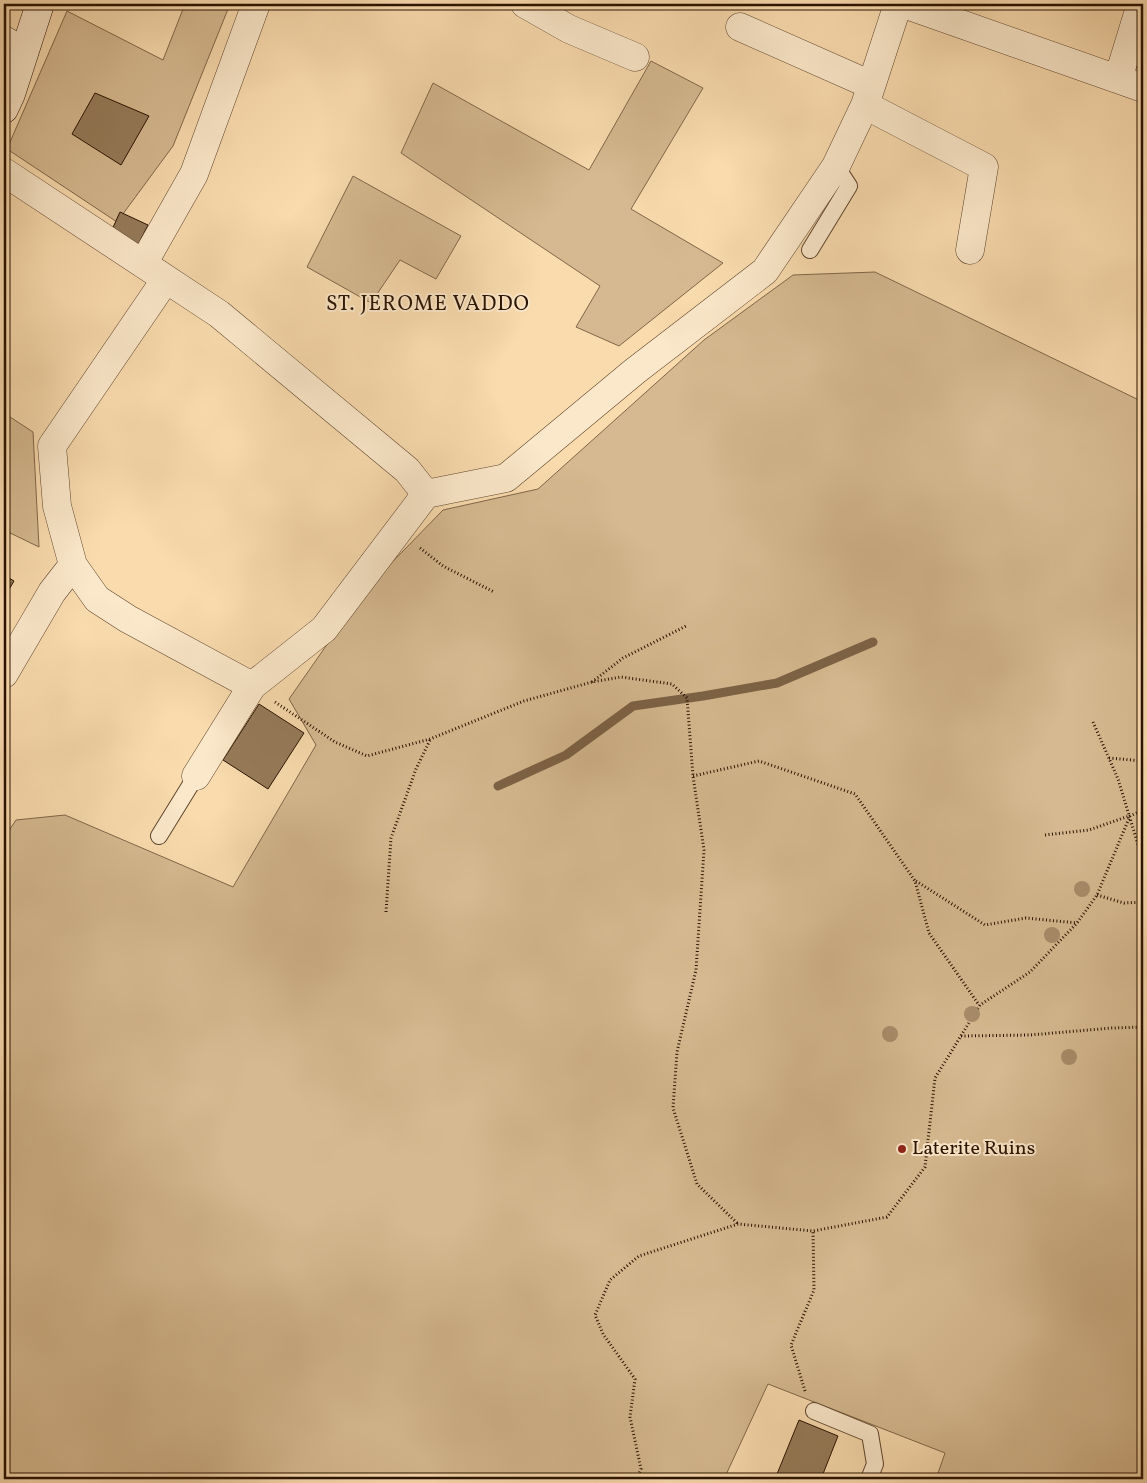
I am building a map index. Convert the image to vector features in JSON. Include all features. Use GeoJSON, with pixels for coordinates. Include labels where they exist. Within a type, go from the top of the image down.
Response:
{"type":"FeatureCollection","features":[{"type":"Feature","properties":{"kind":"street"},"geometry":{"type":"LineString","coordinates":[[4,109],[11,94],[14,46],[40,4]]}},
{"type":"Feature","properties":{"kind":"street"},"geometry":{"type":"LineString","coordinates":[[143,264],[194,174],[256,4]]}},
{"type":"Feature","properties":{"kind":"street"},"geometry":{"type":"LineString","coordinates":[[525,4],[569,28],[635,57]]}},
{"type":"Feature","properties":{"kind":"street"},"geometry":{"type":"LineString","coordinates":[[196,776],[251,686],[324,629],[426,494],[506,478],[635,371],[766,271],[836,166],[868,95],[898,4]]}},
{"type":"Feature","properties":{"kind":"street"},"geometry":{"type":"LineString","coordinates":[[904,4],[1143,88]]}},
{"type":"Feature","properties":{"kind":"street"},"geometry":{"type":"LineString","coordinates":[[1118,79],[1141,4]]}},
{"type":"Feature","properties":{"kind":"street"},"geometry":{"type":"LineString","coordinates":[[740,27],[868,95],[984,167],[970,250]]}},
{"type":"Feature","properties":{"kind":"street"},"geometry":{"type":"LineString","coordinates":[[4,172],[219,314],[407,470],[426,494]]}},
{"type":"Feature","properties":{"kind":"street"},"geometry":{"type":"LineString","coordinates":[[166,279],[52,446],[58,506],[73,565],[97,598],[128,620],[251,686]]}},
{"type":"Feature","properties":{"kind":"street"},"geometry":{"type":"LineString","coordinates":[[4,674],[52,592],[73,565]]}},
{"type":"Feature","properties":{"kind":"lane"},"geometry":{"type":"LineString","coordinates":[[810,250],[849,186],[836,166]]}},
{"type":"Feature","properties":{"kind":"lane"},"geometry":{"type":"LineString","coordinates":[[158,836],[196,776]]}},
{"type":"Feature","properties":{"kind":"lane"},"geometry":{"type":"LineString","coordinates":[[814,1411],[870,1434],[874,1464],[870,1479]]}},
{"type":"Feature","properties":{"kind":"path"},"geometry":{"type":"LineString","coordinates":[[398,531],[443,566],[494,592]]}},
{"type":"Feature","properties":{"kind":"path"},"geometry":{"type":"LineString","coordinates":[[592,682],[623,658],[686,626]]}},
{"type":"Feature","properties":{"kind":"path"},"geometry":{"type":"LineString","coordinates":[[251,686],[335,742],[367,756],[430,739],[524,701],[592,682],[622,677],[672,684],[687,698],[693,776],[704,859],[696,970],[677,1052],[673,1108],[697,1184],[738,1224]]}},
{"type":"Feature","properties":{"kind":"path"},"geometry":{"type":"LineString","coordinates":[[1093,722],[1118,779],[1143,861]]}},
{"type":"Feature","properties":{"kind":"path"},"geometry":{"type":"LineString","coordinates":[[386,912],[390,838],[416,769],[430,739]]}},
{"type":"Feature","properties":{"kind":"path"},"geometry":{"type":"LineString","coordinates":[[1108,758],[1143,761]]}},
{"type":"Feature","properties":{"kind":"path"},"geometry":{"type":"LineString","coordinates":[[693,776],[759,761],[855,794],[916,881],[930,933],[980,1005]]}},
{"type":"Feature","properties":{"kind":"path"},"geometry":{"type":"LineString","coordinates":[[1045,834],[1090,830],[1143,810]]}},
{"type":"Feature","properties":{"kind":"path"},"geometry":{"type":"LineString","coordinates":[[637,1479],[640,1470],[630,1417],[635,1379],[603,1334],[596,1315],[610,1280],[638,1256],[738,1224],[813,1231],[887,1217],[925,1167],[935,1078],[980,1005],[1030,972],[1077,923],[1097,895],[1130,816]]}},
{"type":"Feature","properties":{"kind":"path"},"geometry":{"type":"LineString","coordinates":[[916,881],[984,925],[1026,918],[1077,923]]}},
{"type":"Feature","properties":{"kind":"path"},"geometry":{"type":"LineString","coordinates":[[1097,895],[1124,903],[1143,902]]}},
{"type":"Feature","properties":{"kind":"path"},"geometry":{"type":"LineString","coordinates":[[961,1036],[1030,1035],[1143,1027]]}},
{"type":"Feature","properties":{"kind":"path"},"geometry":{"type":"LineString","coordinates":[[813,1231],[814,1290],[790,1344],[803,1388],[814,1411]]}},
{"type":"Feature","properties":{"kind":"shaded area"},"geometry":{"type":"Polygon","coordinates":[[[185,4],[230,4],[173,146],[117,222],[7,149],[67,11],[163,60],[185,4]]]}},
{"type":"Feature","properties":{"kind":"shaded area"},"geometry":{"type":"Polygon","coordinates":[[[651,61],[703,88],[631,209],[723,263],[619,346],[576,327],[600,286],[401,153],[433,83],[589,170],[651,61]]]}},
{"type":"Feature","properties":{"kind":"shaded area"},"geometry":{"type":"Polygon","coordinates":[[[353,176],[461,236],[436,279],[400,260],[371,303],[307,267],[353,176]]]}},
{"type":"Feature","properties":{"kind":"shaded area"},"geometry":{"type":"Polygon","coordinates":[[[875,272],[1143,402],[1143,1479],[936,1479],[945,1453],[768,1384],[724,1479],[4,1479],[4,838],[16,820],[65,815],[233,887],[316,745],[289,699],[365,590],[443,510],[538,489],[704,340],[793,275],[875,272]]]}},
{"type":"Feature","properties":{"kind":"shaded area"},"geometry":{"type":"Polygon","coordinates":[[[4,413],[33,432],[39,547],[4,530],[4,413]]]}},
{"type":"Feature","properties":{"kind":"building"},"geometry":{"type":"Polygon","coordinates":[[[95,93],[149,116],[121,165],[72,134],[95,93]]]}},
{"type":"Feature","properties":{"kind":"building"},"geometry":{"type":"Polygon","coordinates":[[[120,212],[148,225],[136,249],[110,234],[120,212]]]}},
{"type":"Feature","properties":{"kind":"building"},"geometry":{"type":"Polygon","coordinates":[[[4,575],[14,581],[4,598],[4,575]]]}},
{"type":"Feature","properties":{"kind":"building"},"geometry":{"type":"Polygon","coordinates":[[[259,704],[304,733],[268,789],[223,760],[259,704]]]}},
{"type":"Feature","properties":{"kind":"building"},"geometry":{"type":"Polygon","coordinates":[[[799,1420],[838,1436],[821,1479],[775,1479],[799,1420]]]}},
{"type":"Feature","properties":{"kind":"waterway"},"geometry":{"type":"LineString","coordinates":[[498,786],[566,755],[633,706],[777,683],[873,642]]}},
{"type":"Feature","properties":{"kind":"place","name":"Laterite Ruins"},"geometry":{"type":"Point","coordinates":[902,1149]}},
{"type":"Feature","properties":{"kind":"district","name":"ST. JEROME VADDO"},"geometry":{"type":"Point","coordinates":[428,304]}}]}
